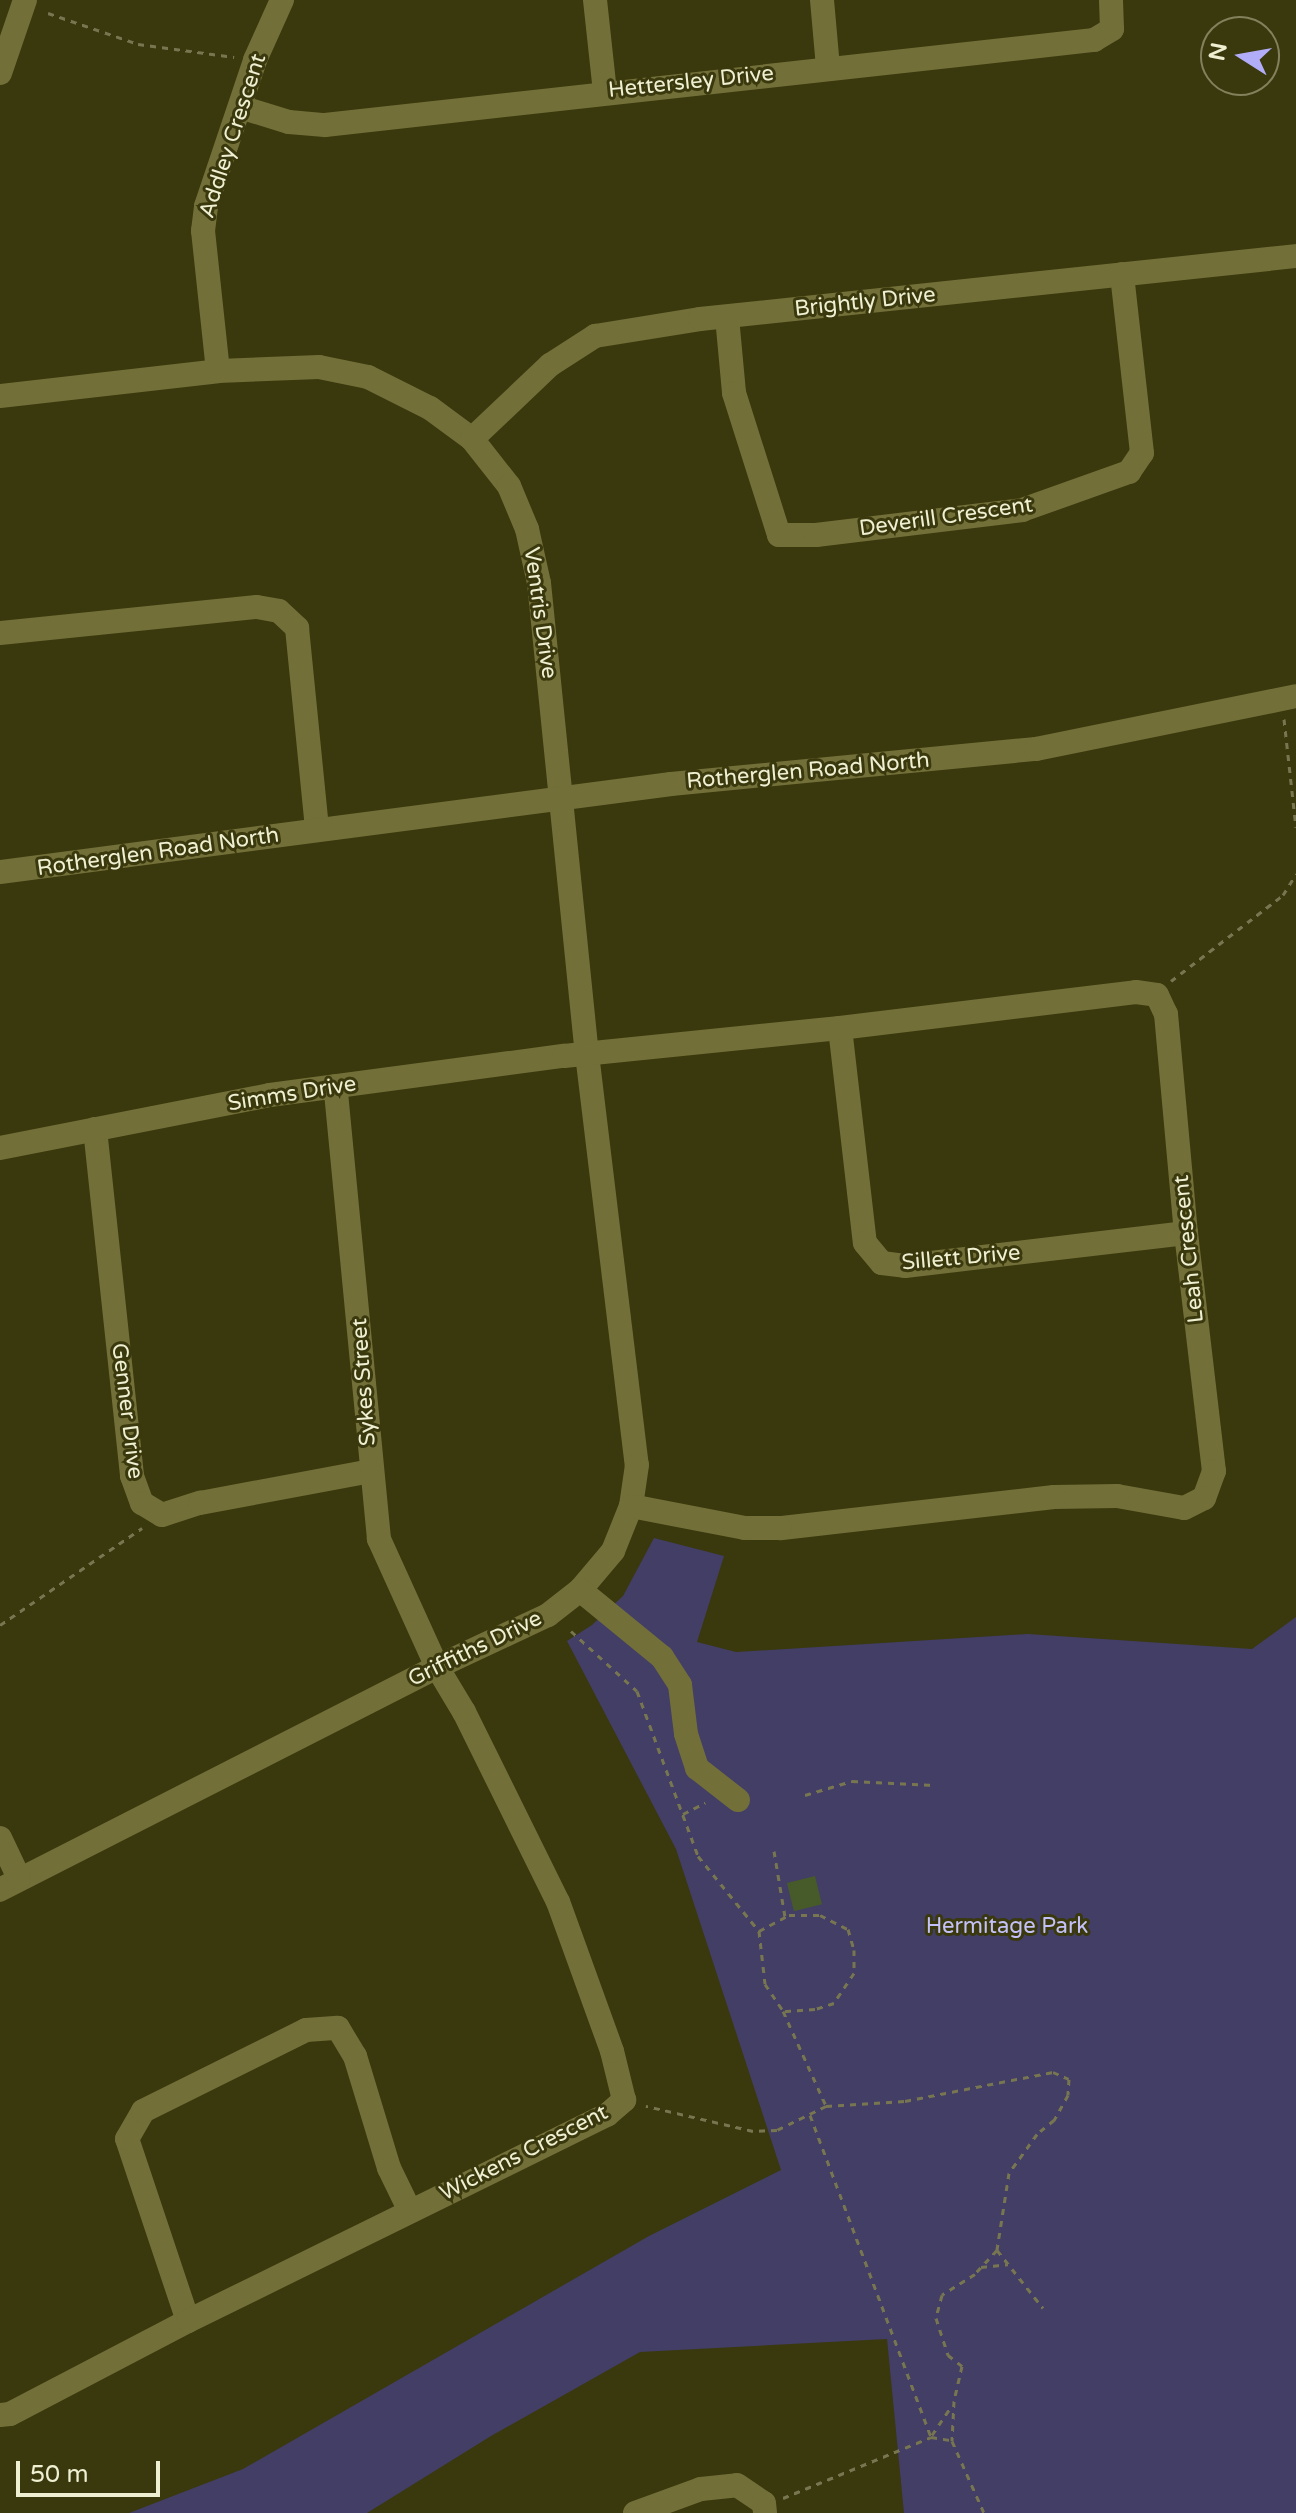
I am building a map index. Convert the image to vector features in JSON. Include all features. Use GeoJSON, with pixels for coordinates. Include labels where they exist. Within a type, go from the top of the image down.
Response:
{"type":"FeatureCollection","features":[{"type":"Feature","properties":{"kind":"street"},"geometry":{"type":"LineString","coordinates":[[0,73],[25,0]]}},
{"type":"Feature","properties":{"kind":"street","name":"Addley Crescent"},"geometry":{"type":"LineString","coordinates":[[218,371],[203,231],[206,206],[255,60],[282,0]]}},
{"type":"Feature","properties":{"kind":"street"},"geometry":{"type":"LineString","coordinates":[[595,0],[605,92]]}},
{"type":"Feature","properties":{"kind":"street"},"geometry":{"type":"LineString","coordinates":[[822,0],[828,67]]}},
{"type":"Feature","properties":{"kind":"street","name":"Hettersley Drive"},"geometry":{"type":"LineString","coordinates":[[240,107],[289,122],[325,125],[1094,40],[1112,29],[1111,0]]}},
{"type":"Feature","properties":{"kind":"street","name":"Brightly Drive"},"geometry":{"type":"LineString","coordinates":[[472,439],[550,365],[595,336],[727,317],[1296,256]]}},
{"type":"Feature","properties":{"kind":"street","name":"Deverill Crescent"},"geometry":{"type":"LineString","coordinates":[[727,317],[734,393],[779,535],[816,535],[1022,510],[1129,472],[1142,453],[1122,274]]}},
{"type":"Feature","properties":{"kind":"street","name":"Ventris Drive"},"geometry":{"type":"LineString","coordinates":[[0,396],[218,371],[319,367],[368,377],[430,408],[472,439],[509,486],[527,529],[539,583],[587,1054]]}},
{"type":"Feature","properties":{"kind":"street"},"geometry":{"type":"LineString","coordinates":[[0,633],[257,607],[279,611],[297,628],[317,830]]}},
{"type":"Feature","properties":{"kind":"street","name":"Rotherglen Road North"},"geometry":{"type":"LineString","coordinates":[[0,872],[671,784],[1036,749],[1289,696]]}},
{"type":"Feature","properties":{"kind":"street"},"geometry":{"type":"LineString","coordinates":[[587,1054],[840,1028],[1136,992],[1157,995]]}},
{"type":"Feature","properties":{"kind":"street","name":"Leah Crescent"},"geometry":{"type":"LineString","coordinates":[[631,1506],[745,1528],[780,1528],[1054,1497],[1117,1496],[1184,1508],[1204,1498],[1214,1471],[1186,1233],[1166,1014],[1157,995]]}},
{"type":"Feature","properties":{"kind":"street","name":"Sillett Drive"},"geometry":{"type":"LineString","coordinates":[[840,1028],[865,1243],[882,1263],[905,1266],[1186,1233]]}},
{"type":"Feature","properties":{"kind":"street","name":"Simms Drive"},"geometry":{"type":"LineString","coordinates":[[0,1148],[335,1086],[587,1054]]}},
{"type":"Feature","properties":{"kind":"street","name":"Griffiths Drive"},"geometry":{"type":"LineString","coordinates":[[9,1884],[437,1667],[548,1615],[580,1590],[613,1551],[631,1506],[637,1465],[587,1054]]}},
{"type":"Feature","properties":{"kind":"street","name":"Sykes Street"},"geometry":{"type":"LineString","coordinates":[[335,1086],[379,1539],[437,1667]]}},
{"type":"Feature","properties":{"kind":"street","name":"Genner Drive"},"geometry":{"type":"LineString","coordinates":[[95,1129],[132,1476],[142,1503],[162,1515]]}},
{"type":"Feature","properties":{"kind":"street"},"geometry":{"type":"LineString","coordinates":[[162,1515],[200,1503],[371,1471]]}},
{"type":"Feature","properties":{"kind":"street"},"geometry":{"type":"LineString","coordinates":[[580,1590],[662,1657],[680,1685],[686,1734],[697,1768],[738,1800]]}},
{"type":"Feature","properties":{"kind":"street","name":"Wickens Crescent"},"geometry":{"type":"LineString","coordinates":[[0,2415],[10,2414],[188,2321],[607,2115],[624,2100],[612,2051],[558,1902],[437,1667]]}},
{"type":"Feature","properties":{"kind":"street"},"geometry":{"type":"LineString","coordinates":[[0,1838],[9,1884]]}},
{"type":"Feature","properties":{"kind":"street"},"geometry":{"type":"LineString","coordinates":[[188,2321],[127,2139],[143,2111],[306,2030],[338,2028],[355,2056],[389,2168],[410,2211]]}},
{"type":"Feature","properties":{"kind":"street"},"geometry":{"type":"LineString","coordinates":[[635,2513],[701,2489],[737,2485],[765,2508]]}},
{"type":"Feature","properties":{"kind":"path"},"geometry":{"type":"LineString","coordinates":[[48,13],[138,44],[255,60]]}},
{"type":"Feature","properties":{"kind":"path"},"geometry":{"type":"LineString","coordinates":[[1289,696],[1296,827]]}},
{"type":"Feature","properties":{"kind":"path"},"geometry":{"type":"LineString","coordinates":[[1157,995],[1181,970],[1283,895],[1296,874]]}},
{"type":"Feature","properties":{"kind":"path"},"geometry":{"type":"LineString","coordinates":[[0,1625],[162,1515]]}},
{"type":"Feature","properties":{"kind":"path"},"geometry":{"type":"LineString","coordinates":[[571,1631],[637,1691],[698,1856],[759,1931],[765,1984],[783,2011],[826,2106]]}},
{"type":"Feature","properties":{"kind":"path"},"geometry":{"type":"LineString","coordinates":[[805,1795],[852,1781],[934,1785]]}},
{"type":"Feature","properties":{"kind":"path"},"geometry":{"type":"LineString","coordinates":[[774,1851],[785,1917]]}},
{"type":"Feature","properties":{"kind":"path"},"geometry":{"type":"LineString","coordinates":[[759,1931],[785,1917],[820,1915],[848,1929],[854,1950],[854,1973],[834,2003],[815,2009],[783,2011]]}},
{"type":"Feature","properties":{"kind":"path"},"geometry":{"type":"LineString","coordinates":[[624,2100],[753,2131],[777,2130],[826,2106],[905,2101],[1053,2072],[1069,2079],[1068,2095],[1054,2120],[1037,2134],[1009,2173],[997,2250],[981,2267],[942,2295],[936,2318],[948,2355],[962,2366],[954,2401],[952,2441],[984,2513]]}},
{"type":"Feature","properties":{"kind":"path"},"geometry":{"type":"LineString","coordinates":[[810,2115],[931,2437]]}},
{"type":"Feature","properties":{"kind":"path"},"geometry":{"type":"LineString","coordinates":[[997,2250],[1043,2308]]}},
{"type":"Feature","properties":{"kind":"path"},"geometry":{"type":"LineString","coordinates":[[981,2267],[1008,2264]]}},
{"type":"Feature","properties":{"kind":"path"},"geometry":{"type":"LineString","coordinates":[[765,2508],[931,2437],[954,2401]]}},
{"type":"Feature","properties":{"kind":"path"},"geometry":{"type":"LineString","coordinates":[[931,2437],[952,2441]]}},
{"type":"Feature","properties":{"kind":"green space","name":"Hermitage Park"},"geometry":{"type":"Polygon","coordinates":[[[654,1538],[724,1556],[697,1642],[736,1652],[1028,1634],[1252,1649],[1296,1617],[1296,2513],[904,2513],[887,2339],[640,2352],[491,2436],[367,2513],[129,2513],[243,2469],[649,2236],[781,2170],[676,1849],[567,1641],[592,1625],[623,1596],[654,1538]]]}},
{"type":"Feature","properties":{"kind":"building"},"geometry":{"type":"Polygon","coordinates":[[[815,1876],[822,1904],[794,1911],[787,1883],[815,1876]]]}}]}
